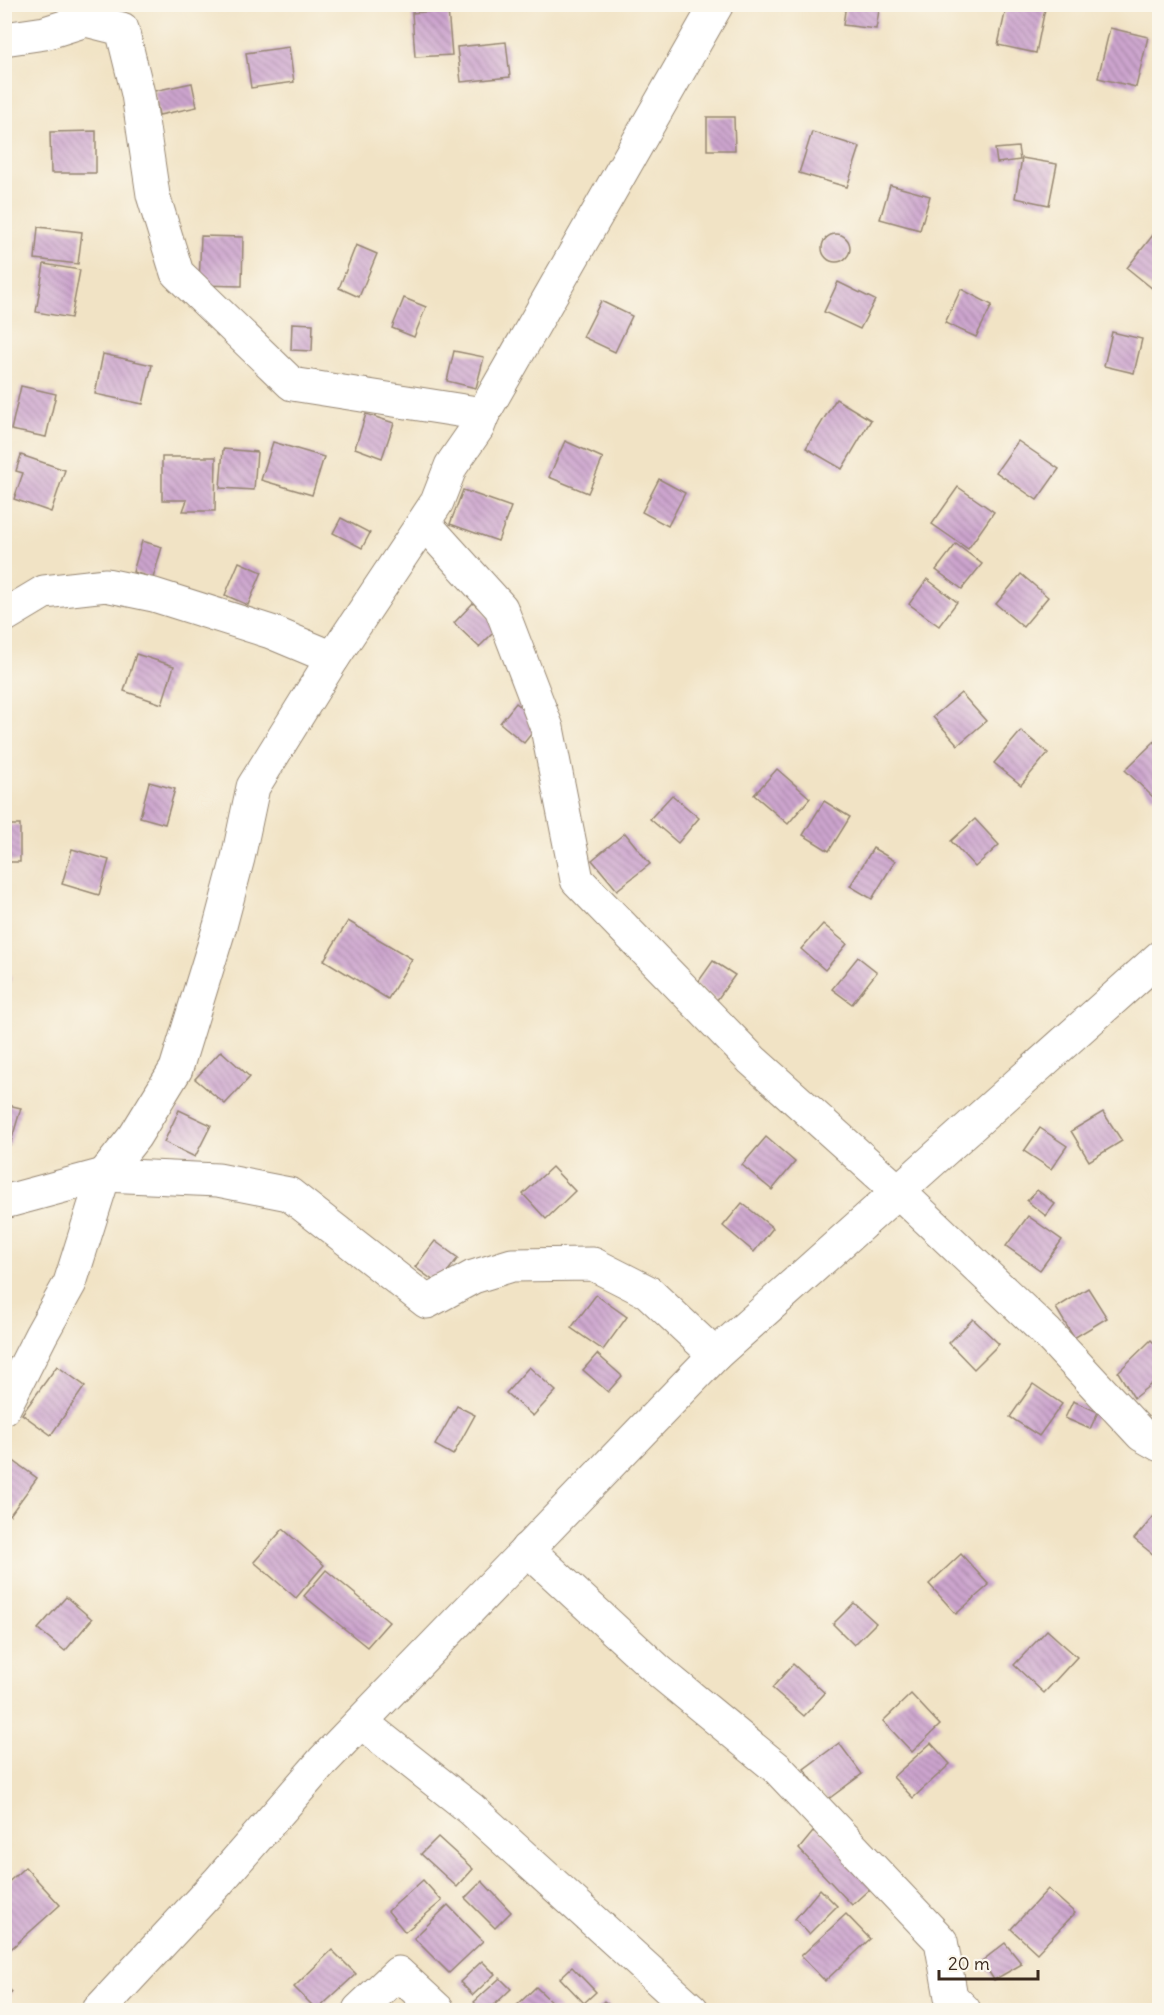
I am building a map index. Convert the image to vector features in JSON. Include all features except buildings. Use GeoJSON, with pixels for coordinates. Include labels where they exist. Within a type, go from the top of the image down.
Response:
{"type":"FeatureCollection","features":[{"type":"Feature","properties":{"kind":"street"},"geometry":{"type":"LineString","coordinates":[[4,1408],[70,1283],[105,1175],[135,1136],[176,1069],[220,926],[238,858],[253,787],[333,658],[437,502],[451,466],[478,427],[483,414],[717,4]]}},
{"type":"Feature","properties":{"kind":"street"},"geometry":{"type":"LineString","coordinates":[[4,39],[45,33],[86,20],[122,29],[138,94],[153,195],[177,273],[292,384],[483,414]]}},
{"type":"Feature","properties":{"kind":"street"},"geometry":{"type":"LineString","coordinates":[[424,523],[501,608],[547,728],[577,880],[752,1060],[899,1192],[1047,1333],[1142,1435],[1160,1445]]}},
{"type":"Feature","properties":{"kind":"street"},"geometry":{"type":"LineString","coordinates":[[4,616],[44,592],[106,585],[154,595],[260,629],[333,658]]}},
{"type":"Feature","properties":{"kind":"street"},"geometry":{"type":"LineString","coordinates":[[99,2010],[218,1882],[323,1761],[715,1355],[1160,957]]}},
{"type":"Feature","properties":{"kind":"street"},"geometry":{"type":"LineString","coordinates":[[4,1202],[105,1175],[218,1180],[289,1194],[427,1302],[473,1277],[512,1265],[593,1264],[648,1292],[715,1355]]}},
{"type":"Feature","properties":{"kind":"street"},"geometry":{"type":"LineString","coordinates":[[526,1549],[660,1672],[778,1769],[941,1941],[951,1997],[963,2010]]}},
{"type":"Feature","properties":{"kind":"street"},"geometry":{"type":"LineString","coordinates":[[361,1722],[471,1809],[692,2010]]}},
{"type":"Feature","properties":{"kind":"street"},"geometry":{"type":"LineString","coordinates":[[359,2010],[398,1973],[438,2010]]}}]}
